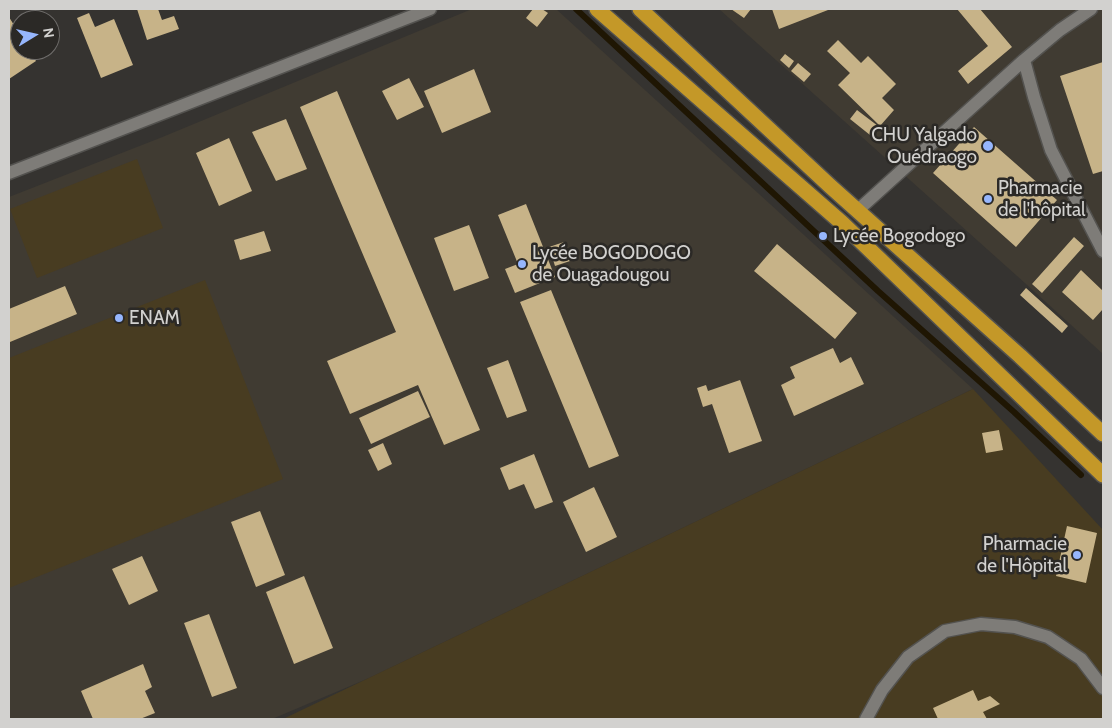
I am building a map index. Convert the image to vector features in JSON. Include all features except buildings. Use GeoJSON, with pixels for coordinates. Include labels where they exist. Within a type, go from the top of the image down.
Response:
{"type":"FeatureCollection","features":[{"type":"Feature","properties":{"kind":"highway"},"geometry":{"type":"LineString","coordinates":[[597,9],[842,223],[1103,475]]}},
{"type":"Feature","properties":{"kind":"highway"},"geometry":{"type":"LineString","coordinates":[[640,9],[822,179],[1020,356],[1103,434]]}},
{"type":"Feature","properties":{"kind":"street"},"geometry":{"type":"LineString","coordinates":[[9,173],[430,9]]}},
{"type":"Feature","properties":{"kind":"street"},"geometry":{"type":"LineString","coordinates":[[857,210],[1024,60],[1060,30],[1091,9]]}},
{"type":"Feature","properties":{"kind":"street"},"geometry":{"type":"LineString","coordinates":[[1024,60],[1051,150],[1103,251]]}},
{"type":"Feature","properties":{"kind":"street"},"geometry":{"type":"LineString","coordinates":[[866,719],[882,690],[908,657],[945,631],[981,624],[1015,627],[1048,637],[1082,659],[1103,688]]}},
{"type":"Feature","properties":{"kind":"shaded area","name":"Lycée BOGODOGO de Ouagadougou"},"geometry":{"type":"Polygon","coordinates":[[[472,9],[556,9],[973,389],[369,678],[272,719],[9,719],[9,197],[160,138],[472,9]]]}},
{"type":"Feature","properties":{"kind":"shaded area","name":"CHU Yalgado Ouédraogo"},"geometry":{"type":"Polygon","coordinates":[[[719,9],[1103,9],[1103,354],[1026,284],[719,9]]]}},
{"type":"Feature","properties":{"kind":"shaded area"},"geometry":{"type":"Polygon","coordinates":[[[137,159],[163,228],[37,278],[10,209],[137,159]]]}},
{"type":"Feature","properties":{"kind":"shaded area"},"geometry":{"type":"Polygon","coordinates":[[[205,280],[283,479],[9,588],[9,358],[205,280]]]}},
{"type":"Feature","properties":{"kind":"shaded area"},"geometry":{"type":"Polygon","coordinates":[[[973,389],[1103,530],[1103,719],[283,719],[973,389]]]}},
{"type":"Feature","properties":{"kind":"waterway"},"geometry":{"type":"LineString","coordinates":[[576,9],[878,291],[1014,412],[1081,475]]}},
{"type":"Feature","properties":{"kind":"place","name":"CHU Yalgado Ouédraogo"},"geometry":{"type":"Point","coordinates":[988,146]}},
{"type":"Feature","properties":{"kind":"place","name":"Pharmacie de l'hôpital"},"geometry":{"type":"Point","coordinates":[988,199]}},
{"type":"Feature","properties":{"kind":"place","name":"Lycée Bogodogo"},"geometry":{"type":"Point","coordinates":[823,236]}},
{"type":"Feature","properties":{"kind":"place","name":"Lycée BOGODOGO de Ouagadougou"},"geometry":{"type":"Point","coordinates":[522,264]}},
{"type":"Feature","properties":{"kind":"place","name":"ENAM"},"geometry":{"type":"Point","coordinates":[119,318]}},
{"type":"Feature","properties":{"kind":"place","name":"Pharmacie de l'Hôpital"},"geometry":{"type":"Point","coordinates":[1077,555]}}]}
